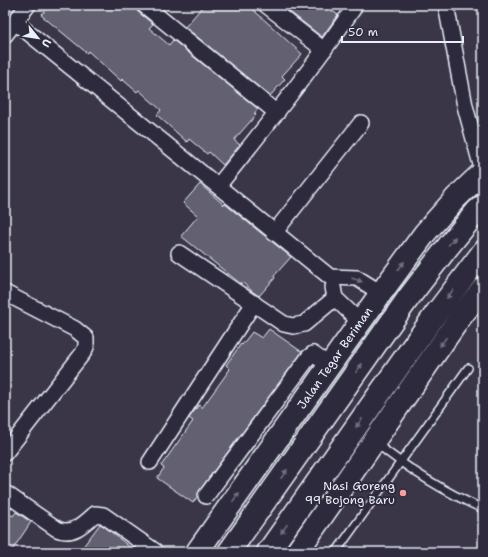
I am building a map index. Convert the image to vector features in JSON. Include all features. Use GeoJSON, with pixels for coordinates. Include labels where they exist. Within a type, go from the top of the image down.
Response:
{"type":"FeatureCollection","features":[{"type":"Feature","properties":{"kind":"main road","name":"Jalan Tegar Beriman"},"geometry":{"type":"LineString","coordinates":[[197,552],[360,322],[425,234],[456,198],[483,172]]}},
{"type":"Feature","properties":{"kind":"main road","name":"Jalan Tegar Beriman"},"geometry":{"type":"LineString","coordinates":[[229,552],[409,297],[446,249],[477,211],[483,206]]}},
{"type":"Feature","properties":{"kind":"main road"},"geometry":{"type":"LineString","coordinates":[[268,552],[435,315],[483,252]]}},
{"type":"Feature","properties":{"kind":"main road"},"geometry":{"type":"LineString","coordinates":[[297,552],[461,316],[483,289]]}},
{"type":"Feature","properties":{"kind":"main road"},"geometry":{"type":"LineString","coordinates":[[409,297],[435,315]]}},
{"type":"Feature","properties":{"kind":"main road"},"geometry":{"type":"LineString","coordinates":[[222,517],[243,532]]}},
{"type":"Feature","properties":{"kind":"street"},"geometry":{"type":"LineString","coordinates":[[144,5],[278,113]]}},
{"type":"Feature","properties":{"kind":"street"},"geometry":{"type":"LineString","coordinates":[[266,5],[324,50]]}},
{"type":"Feature","properties":{"kind":"street"},"geometry":{"type":"LineString","coordinates":[[218,186],[278,113],[353,9],[353,5]]}},
{"type":"Feature","properties":{"kind":"street"},"geometry":{"type":"LineString","coordinates":[[446,5],[465,106],[483,172]]}},
{"type":"Feature","properties":{"kind":"street"},"geometry":{"type":"LineString","coordinates":[[5,35],[20,11],[218,186],[330,277],[357,278],[381,293]]}},
{"type":"Feature","properties":{"kind":"street"},"geometry":{"type":"LineString","coordinates":[[274,233],[361,123]]}},
{"type":"Feature","properties":{"kind":"street"},"geometry":{"type":"LineString","coordinates":[[179,253],[284,324],[293,326],[304,324],[335,298]]}},
{"type":"Feature","properties":{"kind":"street"},"geometry":{"type":"LineString","coordinates":[[330,277],[335,298],[360,322]]}},
{"type":"Feature","properties":{"kind":"street"},"geometry":{"type":"LineString","coordinates":[[5,293],[75,329],[86,338],[86,347],[83,353],[5,454]]}},
{"type":"Feature","properties":{"kind":"street"},"geometry":{"type":"LineString","coordinates":[[150,462],[254,303]]}},
{"type":"Feature","properties":{"kind":"street"},"geometry":{"type":"LineString","coordinates":[[206,496],[309,357],[313,354],[330,366]]}},
{"type":"Feature","properties":{"kind":"street"},"geometry":{"type":"LineString","coordinates":[[246,443],[266,454]]}},
{"type":"Feature","properties":{"kind":"street"},"geometry":{"type":"LineString","coordinates":[[5,493],[57,529],[64,532],[70,532],[95,514],[103,515],[156,552]]}},
{"type":"Feature","properties":{"kind":"lane"},"geometry":{"type":"LineString","coordinates":[[336,552],[468,368]]}},
{"type":"Feature","properties":{"kind":"lane"},"geometry":{"type":"LineString","coordinates":[[374,441],[400,462],[464,501],[483,509]]}},
{"type":"Feature","properties":{"kind":"building"},"geometry":{"type":"Polygon","coordinates":[[[50,5],[135,5],[138,12],[153,24],[149,28],[169,45],[173,40],[258,109],[254,114],[256,115],[234,140],[240,145],[223,165],[209,152],[207,154],[189,139],[187,142],[157,115],[161,110],[139,90],[137,92],[122,79],[121,81],[88,51],[87,53],[41,15],[50,5]]]}},
{"type":"Feature","properties":{"kind":"building"},"geometry":{"type":"Polygon","coordinates":[[[204,5],[248,5],[302,54],[282,76],[285,79],[270,96],[185,27],[204,5]]]}},
{"type":"Feature","properties":{"kind":"building"},"geometry":{"type":"Polygon","coordinates":[[[281,5],[324,5],[338,15],[322,37],[281,5]]]}},
{"type":"Feature","properties":{"kind":"building"},"geometry":{"type":"Polygon","coordinates":[[[200,184],[224,205],[225,204],[291,257],[259,296],[242,282],[241,284],[181,236],[198,216],[183,203],[200,184]]]}},
{"type":"Feature","properties":{"kind":"building"},"geometry":{"type":"Polygon","coordinates":[[[269,329],[302,352],[199,491],[193,503],[157,478],[164,468],[161,466],[193,421],[189,418],[199,405],[202,408],[230,369],[226,365],[241,344],[242,345],[252,332],[262,338],[269,329]]]}},
{"type":"Feature","properties":{"kind":"building"},"geometry":{"type":"Polygon","coordinates":[[[5,511],[13,516],[16,512],[31,522],[11,552],[5,552],[5,511]]]}},
{"type":"Feature","properties":{"kind":"building"},"geometry":{"type":"Polygon","coordinates":[[[100,524],[105,527],[136,552],[79,552],[100,524]]]}},
{"type":"Feature","properties":{"kind":"place","name":"Nasi Goreng 99 Bojong Baru"},"geometry":{"type":"Point","coordinates":[403,493]}}]}
